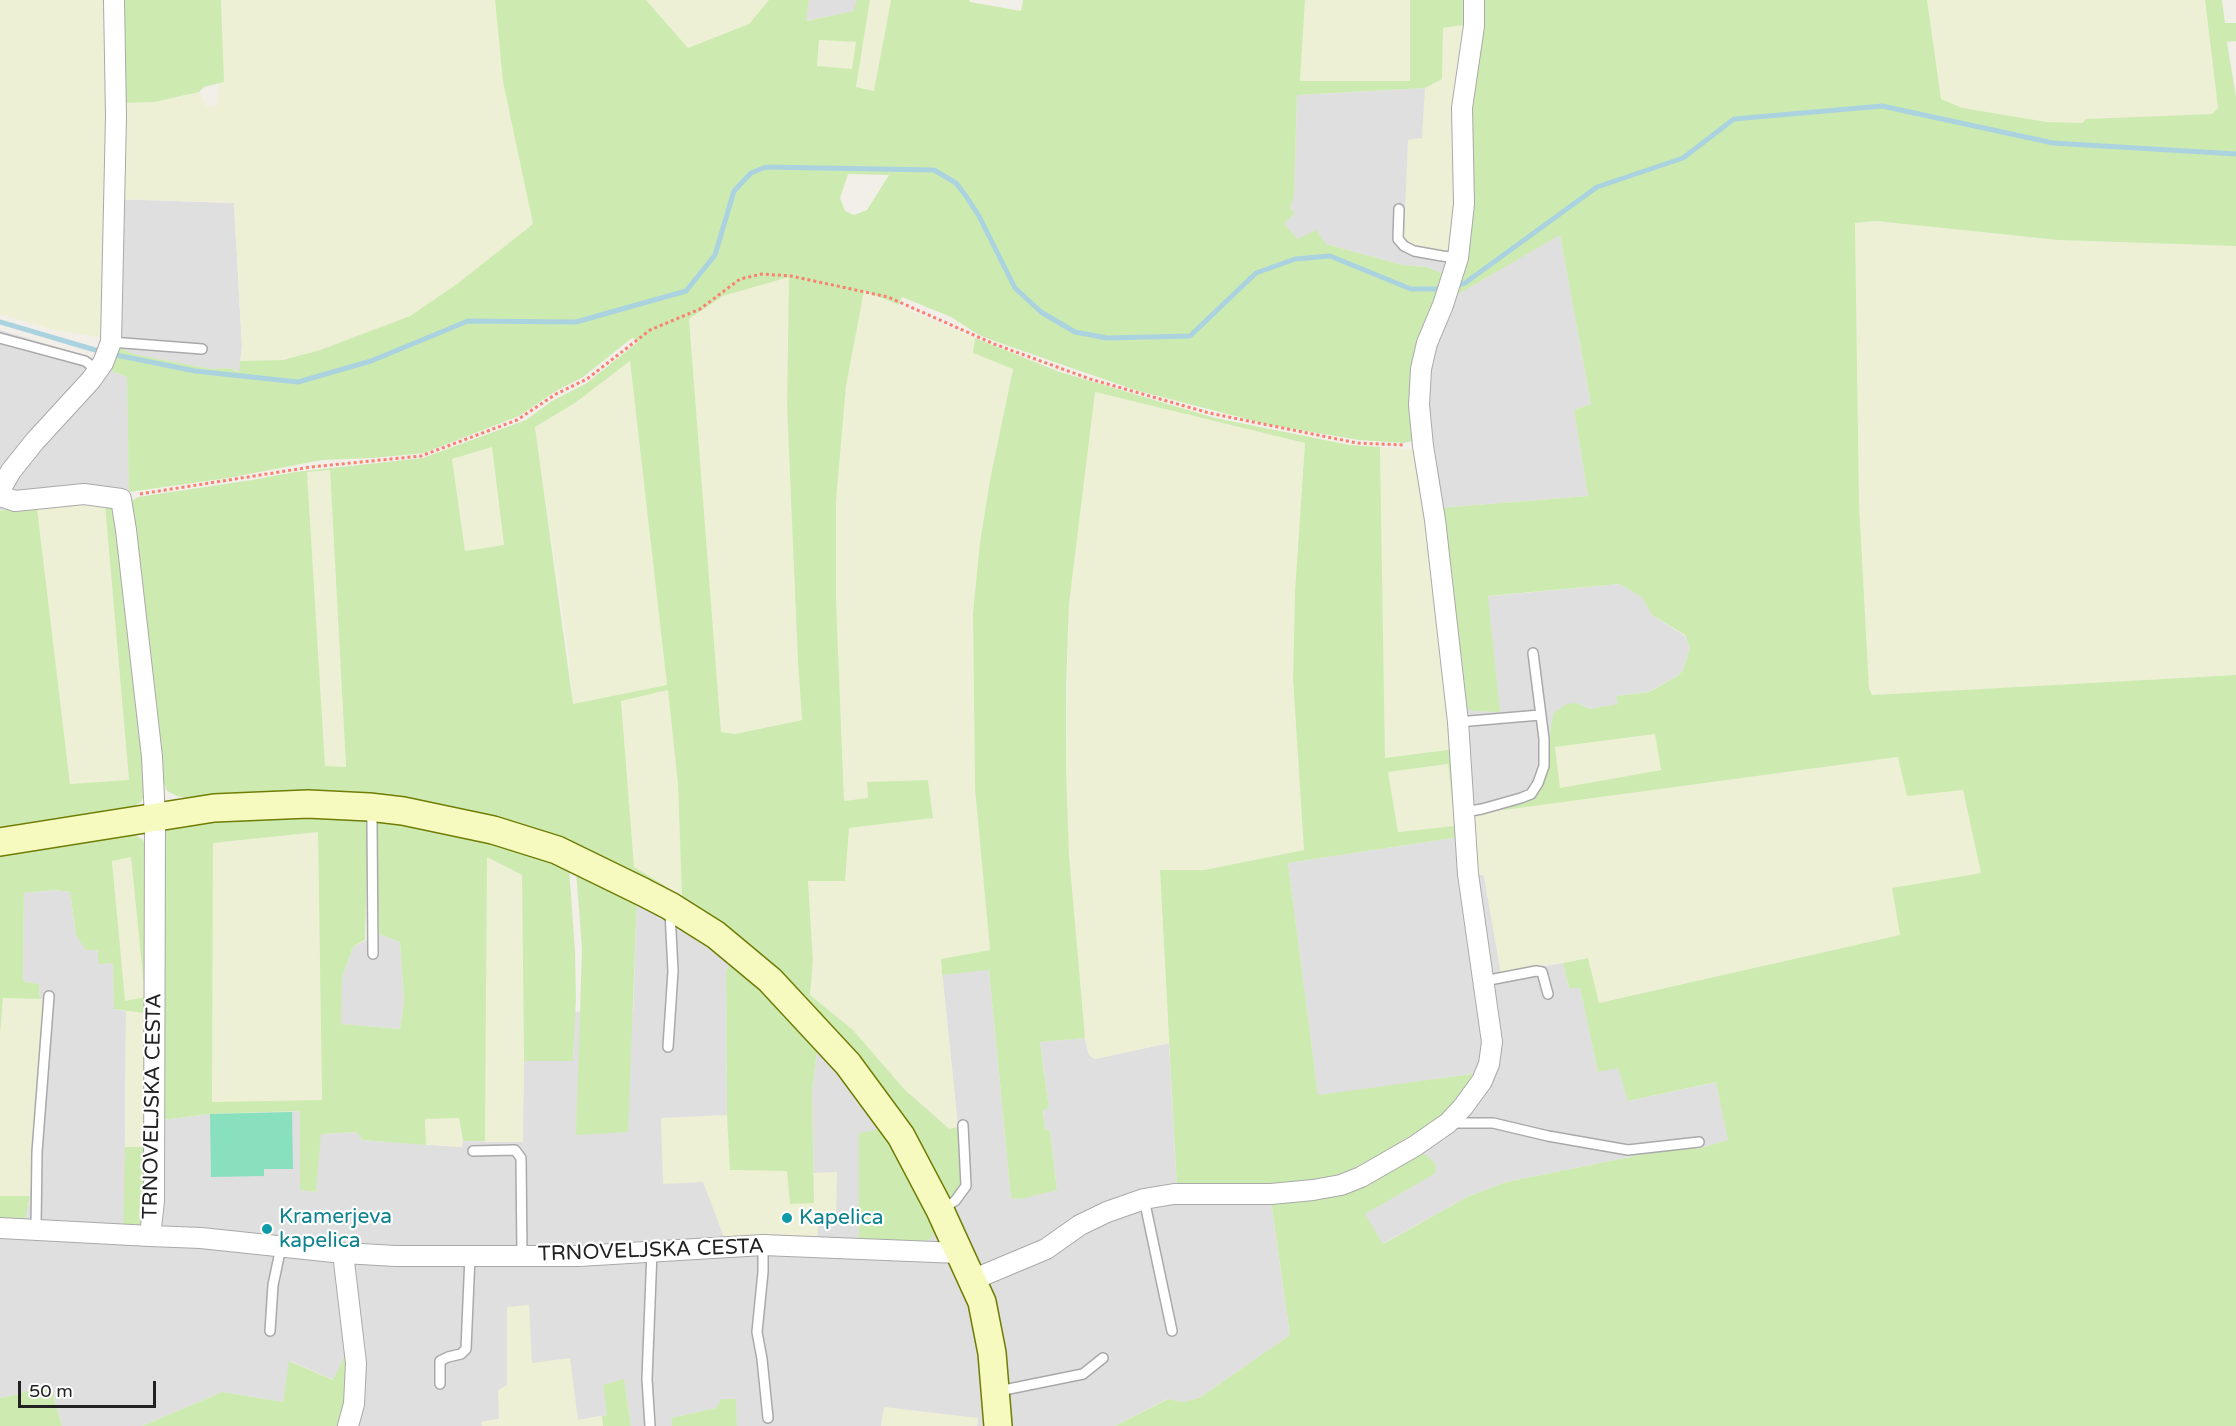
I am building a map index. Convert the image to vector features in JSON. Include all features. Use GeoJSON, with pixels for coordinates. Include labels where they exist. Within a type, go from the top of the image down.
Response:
{"type":"FeatureCollection","features":[{"type":"Feature","properties":{"kind":"street"},"geometry":{"type":"LineString","coordinates":[[0,490],[34,441],[91,380],[100,367],[110,343],[116,116],[114,0]]}},
{"type":"Feature","properties":{"kind":"street"},"geometry":{"type":"LineString","coordinates":[[972,1280],[1046,1249],[1080,1226],[1107,1212],[1144,1199],[1174,1194],[1271,1194],[1341,1185],[1381,1167],[1448,1123],[1482,1081],[1489,1064],[1492,1042],[1468,874],[1458,722],[1435,520],[1419,405],[1421,369],[1427,343],[1458,258],[1464,204],[1462,108],[1474,26],[1474,0]]}},
{"type":"Feature","properties":{"kind":"street"},"geometry":{"type":"LineString","coordinates":[[0,496],[15,501],[84,494],[121,500]]}},
{"type":"Feature","properties":{"kind":"street","name":"TRNOVELJSKA CESTA"},"geometry":{"type":"LineString","coordinates":[[121,500],[150,746],[155,818],[154,1191],[150,1236],[201,1238],[396,1256],[579,1256],[763,1245],[959,1253]]}},
{"type":"Feature","properties":{"kind":"street"},"geometry":{"type":"LineString","coordinates":[[0,842],[214,808],[308,804],[369,807],[403,811],[493,830],[556,850],[670,906],[717,935],[770,980],[848,1064],[901,1136],[940,1210],[982,1302],[997,1391],[998,1426]]}},
{"type":"Feature","properties":{"kind":"street"},"geometry":{"type":"LineString","coordinates":[[0,1228],[36,1228],[150,1236]]}},
{"type":"Feature","properties":{"kind":"street"},"geometry":{"type":"LineString","coordinates":[[344,1253],[356,1363],[354,1404],[348,1426]]}},
{"type":"Feature","properties":{"kind":"lane"},"geometry":{"type":"LineString","coordinates":[[1399,209],[1398,239],[1404,246],[1414,251],[1458,258]]}},
{"type":"Feature","properties":{"kind":"lane"},"geometry":{"type":"LineString","coordinates":[[0,338],[100,367]]}},
{"type":"Feature","properties":{"kind":"lane"},"geometry":{"type":"LineString","coordinates":[[110,343],[202,349]]}},
{"type":"Feature","properties":{"kind":"lane"},"geometry":{"type":"LineString","coordinates":[[1464,812],[1499,805],[1531,794],[1538,783],[1544,766],[1544,739],[1533,653]]}},
{"type":"Feature","properties":{"kind":"lane"},"geometry":{"type":"LineString","coordinates":[[1458,722],[1540,715]]}},
{"type":"Feature","properties":{"kind":"lane"},"geometry":{"type":"LineString","coordinates":[[369,807],[372,822],[373,954]]}},
{"type":"Feature","properties":{"kind":"lane"},"geometry":{"type":"LineString","coordinates":[[668,1047],[673,972],[670,906]]}},
{"type":"Feature","properties":{"kind":"lane"},"geometry":{"type":"LineString","coordinates":[[1484,981],[1536,971],[1542,972],[1548,994]]}},
{"type":"Feature","properties":{"kind":"lane"},"geometry":{"type":"LineString","coordinates":[[36,1228],[40,1088],[49,996]]}},
{"type":"Feature","properties":{"kind":"lane"},"geometry":{"type":"LineString","coordinates":[[1448,1123],[1493,1123],[1548,1136],[1628,1150],[1700,1142]]}},
{"type":"Feature","properties":{"kind":"lane"},"geometry":{"type":"LineString","coordinates":[[940,1210],[955,1201],[966,1186],[963,1125]]}},
{"type":"Feature","properties":{"kind":"lane"},"geometry":{"type":"LineString","coordinates":[[473,1151],[515,1150],[521,1158],[522,1256]]}},
{"type":"Feature","properties":{"kind":"lane"},"geometry":{"type":"LineString","coordinates":[[1144,1199],[1172,1331]]}},
{"type":"Feature","properties":{"kind":"lane"},"geometry":{"type":"LineString","coordinates":[[763,1245],[763,1272],[757,1332],[768,1418]]}},
{"type":"Feature","properties":{"kind":"lane"},"geometry":{"type":"LineString","coordinates":[[270,1331],[273,1285],[281,1247]]}},
{"type":"Feature","properties":{"kind":"lane"},"geometry":{"type":"LineString","coordinates":[[650,1426],[647,1360],[652,1251]]}},
{"type":"Feature","properties":{"kind":"lane"},"geometry":{"type":"LineString","coordinates":[[440,1384],[440,1361],[461,1354],[466,1349],[470,1256]]}},
{"type":"Feature","properties":{"kind":"lane"},"geometry":{"type":"LineString","coordinates":[[997,1391],[1083,1374],[1103,1358]]}},
{"type":"Feature","properties":{"kind":"path"},"geometry":{"type":"LineString","coordinates":[[121,500],[140,494],[311,467],[421,456],[517,420],[556,394],[587,380],[650,330],[700,309],[740,279],[762,274],[791,276],[888,297],[994,344],[1090,380],[1209,413],[1357,443],[1423,446]]}},
{"type":"Feature","properties":{"kind":"shaded area"},"geometry":{"type":"Polygon","coordinates":[[[809,0],[856,0],[855,11],[805,21],[809,0]]]}},
{"type":"Feature","properties":{"kind":"shaded area"},"geometry":{"type":"Polygon","coordinates":[[[1442,79],[1457,280],[1427,267],[1403,265],[1326,244],[1298,239],[1284,224],[1295,213],[1289,208],[1294,196],[1297,95],[1425,88],[1442,79]]]}},
{"type":"Feature","properties":{"kind":"shaded area"},"geometry":{"type":"Polygon","coordinates":[[[110,199],[234,203],[242,347],[240,372],[229,368],[211,369],[130,354],[107,339],[110,199]]]}},
{"type":"Feature","properties":{"kind":"shaded area"},"geometry":{"type":"Polygon","coordinates":[[[1560,234],[1591,404],[1574,410],[1588,496],[1439,508],[1449,600],[1619,584],[1643,597],[1652,615],[1685,636],[1690,648],[1683,670],[1679,675],[1648,692],[1616,696],[1619,704],[1590,709],[1577,703],[1551,724],[1548,766],[1541,784],[1503,806],[1504,810],[1482,813],[1484,876],[1501,973],[1563,963],[1569,988],[1580,987],[1598,1072],[1618,1067],[1629,1101],[1716,1082],[1729,1140],[1696,1149],[1645,1154],[1506,1182],[1467,1197],[1382,1244],[1364,1214],[1271,1202],[1290,1335],[1199,1398],[1183,1402],[1167,1399],[1115,1426],[737,1426],[735,1399],[716,1408],[671,1418],[672,1426],[631,1426],[624,1380],[607,1415],[578,1420],[575,1404],[482,1422],[482,1426],[344,1426],[334,1380],[290,1361],[283,1402],[222,1392],[142,1426],[62,1426],[50,1383],[0,1398],[0,1223],[29,1205],[45,999],[40,999],[39,984],[23,981],[24,893],[54,890],[70,892],[76,935],[113,962],[114,1009],[126,1011],[125,1147],[161,1120],[210,1114],[300,1111],[300,1190],[316,1192],[320,1134],[358,1132],[362,1140],[462,1147],[463,1141],[522,1142],[524,1061],[573,1061],[575,1012],[597,1010],[633,1013],[637,900],[685,927],[731,961],[726,971],[727,1115],[730,1170],[814,1203],[812,1092],[818,1041],[858,1059],[958,1127],[942,975],[989,969],[1011,1198],[1021,1199],[1057,1189],[1050,1131],[1045,1130],[1043,1109],[1049,1108],[1040,1042],[1085,1038],[1089,1055],[1095,1059],[1169,1043],[1177,1189],[1478,1073],[1318,1096],[1288,863],[1459,837],[1414,378],[1455,296],[1560,234]]]}},
{"type":"Feature","properties":{"kind":"shaded area"},"geometry":{"type":"Polygon","coordinates":[[[0,330],[94,358],[110,370],[127,377],[130,502],[112,508],[105,505],[9,508],[0,511],[0,330]]]}},
{"type":"Feature","properties":{"kind":"shaded area"},"geometry":{"type":"Polygon","coordinates":[[[379,934],[400,942],[404,1001],[400,1029],[340,1024],[342,978],[353,947],[379,934]]]}},
{"type":"Feature","properties":{"kind":"green space"},"geometry":{"type":"Polygon","coordinates":[[[0,0],[107,0],[107,339],[54,330],[0,314],[0,0]]]}},
{"type":"Feature","properties":{"kind":"green space"},"geometry":{"type":"Polygon","coordinates":[[[119,0],[221,0],[224,82],[204,87],[199,92],[155,102],[124,103],[119,0]]]}},
{"type":"Feature","properties":{"kind":"green space"},"geometry":{"type":"Polygon","coordinates":[[[221,0],[495,0],[503,82],[533,224],[457,284],[410,316],[320,350],[283,360],[240,361],[242,347],[234,203],[121,199],[124,103],[155,102],[199,92],[207,107],[218,105],[219,83],[224,82],[221,0]]]}},
{"type":"Feature","properties":{"kind":"green space"},"geometry":{"type":"Polygon","coordinates":[[[495,0],[646,0],[688,48],[749,24],[769,0],[809,0],[806,21],[854,11],[856,0],[870,0],[856,87],[874,91],[891,0],[969,0],[1021,11],[1023,0],[1305,0],[1300,81],[1410,81],[1410,0],[1464,0],[1470,24],[1443,28],[1442,79],[1425,88],[1297,95],[1294,196],[1290,208],[1295,213],[1284,224],[1298,239],[1316,230],[1326,244],[1403,265],[1427,267],[1446,275],[1413,441],[1403,443],[1359,440],[1270,425],[1135,390],[979,335],[951,317],[902,297],[899,305],[864,291],[846,386],[836,501],[836,599],[844,801],[868,798],[867,782],[928,780],[933,818],[849,828],[845,881],[808,881],[813,960],[810,995],[853,1030],[905,1090],[949,1129],[958,1127],[963,1187],[953,1197],[946,1197],[934,1172],[687,906],[348,793],[293,791],[188,798],[167,791],[160,773],[130,502],[138,497],[295,472],[423,458],[526,420],[552,401],[587,383],[639,341],[632,338],[583,377],[556,391],[519,416],[424,453],[322,460],[228,478],[129,492],[127,377],[110,370],[118,347],[133,354],[211,369],[229,368],[239,372],[240,361],[283,360],[320,350],[410,316],[457,284],[533,224],[503,82],[495,0]],[[819,40],[817,66],[852,69],[856,42],[819,40]],[[848,174],[840,198],[845,211],[854,215],[867,210],[889,175],[848,174]],[[789,277],[723,296],[689,319],[721,732],[735,734],[802,720],[787,406],[789,277]],[[630,361],[575,403],[535,427],[573,704],[667,685],[630,361]],[[492,447],[452,459],[465,551],[504,545],[492,447]],[[330,470],[307,472],[325,766],[346,767],[330,470]],[[668,690],[621,701],[634,867],[682,896],[678,784],[668,690]]]}},
{"type":"Feature","properties":{"kind":"green space"},"geometry":{"type":"Polygon","coordinates":[[[646,0],[769,0],[749,24],[688,48],[646,0]]]}},
{"type":"Feature","properties":{"kind":"green space"},"geometry":{"type":"Polygon","coordinates":[[[870,0],[891,0],[875,91],[856,87],[870,0]]]}},
{"type":"Feature","properties":{"kind":"green space"},"geometry":{"type":"Polygon","coordinates":[[[1305,0],[1410,0],[1411,81],[1300,81],[1305,0]]]}},
{"type":"Feature","properties":{"kind":"green space"},"geometry":{"type":"Polygon","coordinates":[[[1480,0],[1927,0],[1941,99],[1963,108],[2047,122],[2082,123],[2086,119],[2212,114],[2218,108],[2205,0],[2222,0],[2225,23],[2236,23],[2236,41],[2227,42],[2236,97],[2236,246],[2058,240],[1876,221],[1855,223],[1859,503],[1869,688],[1872,695],[2236,675],[2236,1426],[1115,1426],[1168,1399],[1183,1402],[1199,1398],[1290,1335],[1271,1201],[1416,1152],[1426,1155],[1435,1163],[1436,1173],[1365,1214],[1383,1244],[1467,1197],[1506,1182],[1685,1147],[1697,1149],[1728,1140],[1716,1082],[1628,1101],[1618,1068],[1598,1072],[1580,988],[1569,988],[1563,963],[1588,958],[1599,1003],[1900,935],[1892,888],[1981,873],[1963,790],[1907,796],[1898,757],[1504,810],[1503,806],[1522,801],[1548,766],[1554,713],[1567,704],[1577,703],[1590,709],[1618,704],[1616,696],[1649,692],[1679,675],[1683,670],[1690,648],[1685,635],[1652,615],[1642,597],[1619,584],[1488,596],[1500,712],[1473,711],[1463,706],[1439,508],[1588,496],[1574,410],[1591,404],[1560,235],[1455,296],[1480,0]],[[1655,734],[1555,747],[1560,788],[1661,770],[1655,734]]]}},
{"type":"Feature","properties":{"kind":"green space"},"geometry":{"type":"Polygon","coordinates":[[[1927,0],[2205,0],[2218,108],[2212,114],[2087,119],[2082,123],[2047,122],[1963,108],[1940,98],[1927,0]]]}},
{"type":"Feature","properties":{"kind":"green space"},"geometry":{"type":"Polygon","coordinates":[[[1470,24],[1458,218],[1452,250],[1442,252],[1406,243],[1404,236],[1408,140],[1422,138],[1425,88],[1442,79],[1442,28],[1470,24]]]}},
{"type":"Feature","properties":{"kind":"green space"},"geometry":{"type":"Polygon","coordinates":[[[819,40],[856,42],[852,70],[817,66],[819,40]]]}},
{"type":"Feature","properties":{"kind":"green space"},"geometry":{"type":"Polygon","coordinates":[[[1876,221],[2058,240],[2236,246],[2236,675],[1872,695],[1869,688],[1859,503],[1855,223],[1876,221]]]}},
{"type":"Feature","properties":{"kind":"green space"},"geometry":{"type":"Polygon","coordinates":[[[789,277],[787,406],[802,720],[735,734],[721,732],[689,319],[723,296],[789,277]]]}},
{"type":"Feature","properties":{"kind":"green space"},"geometry":{"type":"Polygon","coordinates":[[[864,291],[975,338],[973,353],[1013,368],[990,480],[980,542],[973,613],[975,789],[990,950],[941,960],[958,1127],[949,1129],[905,1090],[853,1030],[810,995],[813,960],[808,881],[845,881],[848,828],[933,818],[928,780],[867,782],[868,798],[844,801],[836,599],[836,501],[846,386],[864,291]]]}},
{"type":"Feature","properties":{"kind":"green space"},"geometry":{"type":"Polygon","coordinates":[[[975,338],[1060,372],[1215,418],[1350,445],[1380,447],[1385,758],[1455,749],[1459,837],[1288,863],[1318,1095],[1479,1073],[1446,1117],[1378,1162],[1315,1185],[1177,1189],[1160,870],[1204,870],[1304,850],[1293,679],[1295,591],[1305,443],[1095,392],[1069,604],[1066,688],[1069,854],[1085,1038],[1040,1042],[1049,1108],[1043,1110],[1045,1129],[1050,1131],[1057,1190],[1021,1199],[1011,1198],[989,970],[942,975],[941,959],[990,950],[975,789],[973,613],[980,542],[990,480],[1013,369],[973,353],[975,338]],[[1448,764],[1388,772],[1398,832],[1455,826],[1448,764]]]}},
{"type":"Feature","properties":{"kind":"green space"},"geometry":{"type":"Polygon","coordinates":[[[630,361],[667,685],[573,704],[568,650],[535,427],[575,403],[630,361]]]}},
{"type":"Feature","properties":{"kind":"green space"},"geometry":{"type":"Polygon","coordinates":[[[1094,392],[1305,443],[1295,591],[1293,679],[1304,850],[1204,870],[1160,870],[1169,1043],[1095,1059],[1089,1055],[1085,1038],[1069,854],[1066,770],[1069,604],[1094,392]]]}},
{"type":"Feature","properties":{"kind":"green space"},"geometry":{"type":"Polygon","coordinates":[[[492,447],[504,545],[465,551],[452,459],[492,447]]]}},
{"type":"Feature","properties":{"kind":"green space"},"geometry":{"type":"Polygon","coordinates":[[[1380,447],[1416,450],[1420,455],[1455,749],[1385,759],[1380,447]]]}},
{"type":"Feature","properties":{"kind":"green space"},"geometry":{"type":"Polygon","coordinates":[[[330,470],[346,767],[325,766],[307,472],[330,470]]]}},
{"type":"Feature","properties":{"kind":"green space"},"geometry":{"type":"Polygon","coordinates":[[[86,499],[105,505],[129,781],[70,784],[37,508],[86,499]]]}},
{"type":"Feature","properties":{"kind":"green space"},"geometry":{"type":"Polygon","coordinates":[[[105,505],[112,508],[118,519],[147,779],[145,794],[141,802],[134,806],[111,813],[0,831],[0,511],[9,508],[37,508],[70,784],[129,780],[105,505]]]}},
{"type":"Feature","properties":{"kind":"green space"},"geometry":{"type":"Polygon","coordinates":[[[669,690],[678,784],[683,896],[633,867],[621,700],[669,690]]]}},
{"type":"Feature","properties":{"kind":"green space"},"geometry":{"type":"Polygon","coordinates":[[[1656,734],[1661,770],[1560,788],[1554,747],[1656,734]]]}},
{"type":"Feature","properties":{"kind":"green space"},"geometry":{"type":"Polygon","coordinates":[[[1898,757],[1963,790],[1981,873],[1892,888],[1900,935],[1598,1003],[1588,958],[1501,973],[1484,876],[1475,873],[1473,816],[1898,757]]]}},
{"type":"Feature","properties":{"kind":"green space"},"geometry":{"type":"Polygon","coordinates":[[[1448,764],[1455,826],[1398,832],[1388,772],[1448,764]]]}},
{"type":"Feature","properties":{"kind":"green space"},"geometry":{"type":"Polygon","coordinates":[[[212,817],[365,817],[368,825],[365,940],[353,947],[342,978],[341,1024],[400,1029],[404,1001],[400,942],[379,934],[376,827],[381,817],[447,827],[569,867],[576,999],[573,1061],[524,1061],[522,875],[487,857],[485,1141],[463,1141],[459,1118],[425,1119],[426,1145],[362,1140],[357,1132],[321,1134],[316,1192],[300,1190],[300,1111],[210,1114],[161,1120],[161,834],[166,826],[212,817]],[[318,832],[213,843],[212,1102],[322,1100],[318,832]]]}},
{"type":"Feature","properties":{"kind":"green space"},"geometry":{"type":"Polygon","coordinates":[[[131,832],[143,840],[147,848],[149,1210],[141,1229],[123,1228],[125,1147],[143,1147],[143,1013],[114,1009],[113,963],[98,964],[98,950],[86,950],[76,935],[70,892],[54,890],[24,893],[23,981],[39,984],[40,999],[3,998],[0,1035],[0,851],[131,832]],[[131,857],[112,861],[125,1001],[145,997],[131,857]]]}},
{"type":"Feature","properties":{"kind":"green space"},"geometry":{"type":"Polygon","coordinates":[[[318,832],[322,1101],[212,1102],[213,843],[318,832]]]}},
{"type":"Feature","properties":{"kind":"green space"},"geometry":{"type":"Polygon","coordinates":[[[131,856],[145,998],[124,1001],[112,860],[131,856]]]}},
{"type":"Feature","properties":{"kind":"green space"},"geometry":{"type":"Polygon","coordinates":[[[486,856],[522,875],[523,1142],[482,1142],[485,1140],[486,856]]]}},
{"type":"Feature","properties":{"kind":"green space"},"geometry":{"type":"Polygon","coordinates":[[[576,871],[637,900],[628,1132],[576,1135],[582,949],[576,871]]]}},
{"type":"Feature","properties":{"kind":"green space"},"geometry":{"type":"Polygon","coordinates":[[[731,961],[818,1041],[812,1092],[814,1203],[790,1204],[787,1171],[730,1170],[727,1115],[726,971],[731,961]]]}},
{"type":"Feature","properties":{"kind":"green space"},"geometry":{"type":"Polygon","coordinates":[[[3,998],[45,999],[35,1104],[30,1196],[0,1196],[0,1035],[3,998]]]}},
{"type":"Feature","properties":{"kind":"green space"},"geometry":{"type":"Polygon","coordinates":[[[126,1011],[143,1013],[143,1148],[125,1147],[126,1011]]]}},
{"type":"Feature","properties":{"kind":"green space"},"geometry":{"type":"Polygon","coordinates":[[[292,1112],[293,1169],[264,1169],[264,1176],[211,1177],[210,1114],[292,1112]]]}},
{"type":"Feature","properties":{"kind":"green space"},"geometry":{"type":"Polygon","coordinates":[[[727,1115],[730,1170],[787,1171],[814,1203],[813,1173],[837,1172],[836,1216],[819,1215],[817,1240],[725,1240],[703,1182],[663,1184],[661,1118],[727,1115]]]}},
{"type":"Feature","properties":{"kind":"green space"},"geometry":{"type":"Polygon","coordinates":[[[425,1118],[459,1118],[462,1147],[426,1145],[425,1118]]]}},
{"type":"Feature","properties":{"kind":"green space"},"geometry":{"type":"Polygon","coordinates":[[[880,1129],[885,1131],[935,1228],[932,1238],[923,1242],[859,1239],[859,1133],[880,1129]]]}},
{"type":"Feature","properties":{"kind":"green space"},"geometry":{"type":"Polygon","coordinates":[[[0,1196],[30,1196],[25,1219],[20,1222],[0,1223],[0,1196]]]}},
{"type":"Feature","properties":{"kind":"green space"},"geometry":{"type":"Polygon","coordinates":[[[529,1305],[532,1363],[570,1358],[578,1420],[602,1416],[603,1426],[482,1426],[481,1422],[499,1419],[498,1390],[507,1385],[507,1307],[529,1305]]]}},
{"type":"Feature","properties":{"kind":"green space"},"geometry":{"type":"Polygon","coordinates":[[[347,1351],[344,1426],[142,1426],[222,1392],[283,1402],[289,1361],[333,1380],[347,1351]]]}},
{"type":"Feature","properties":{"kind":"green space"},"geometry":{"type":"Polygon","coordinates":[[[624,1379],[631,1426],[603,1426],[602,1416],[607,1415],[603,1385],[624,1379]]]}},
{"type":"Feature","properties":{"kind":"green space"},"geometry":{"type":"Polygon","coordinates":[[[50,1383],[62,1426],[0,1426],[0,1398],[50,1383]]]}},
{"type":"Feature","properties":{"kind":"green space"},"geometry":{"type":"Polygon","coordinates":[[[722,1399],[736,1399],[737,1426],[672,1426],[671,1418],[716,1408],[722,1399]]]}},
{"type":"Feature","properties":{"kind":"green space"},"geometry":{"type":"Polygon","coordinates":[[[884,1407],[978,1418],[977,1426],[881,1426],[884,1407]]]}},
{"type":"Feature","properties":{"kind":"waterway"},"geometry":{"type":"LineString","coordinates":[[1455,286],[1465,283],[1597,187],[1683,158],[1734,119],[1882,106],[2053,143],[2236,154]]}},
{"type":"Feature","properties":{"kind":"waterway"},"geometry":{"type":"LineString","coordinates":[[111,354],[195,371],[298,382],[371,361],[468,321],[576,322],[686,291],[715,255],[734,191],[751,173],[766,167],[934,170],[956,183],[966,196],[979,216],[1015,288],[1041,312],[1075,332],[1107,338],[1190,336],[1256,273],[1295,259],[1330,256],[1411,289],[1443,289]]}},
{"type":"Feature","properties":{"kind":"waterway"},"geometry":{"type":"LineString","coordinates":[[0,322],[102,352]]}},
{"type":"Feature","properties":{"kind":"place","name":"Kapelica"},"geometry":{"type":"Point","coordinates":[787,1218]}},
{"type":"Feature","properties":{"kind":"place","name":"Kramerjeva kapelica"},"geometry":{"type":"Point","coordinates":[267,1229]}}]}
